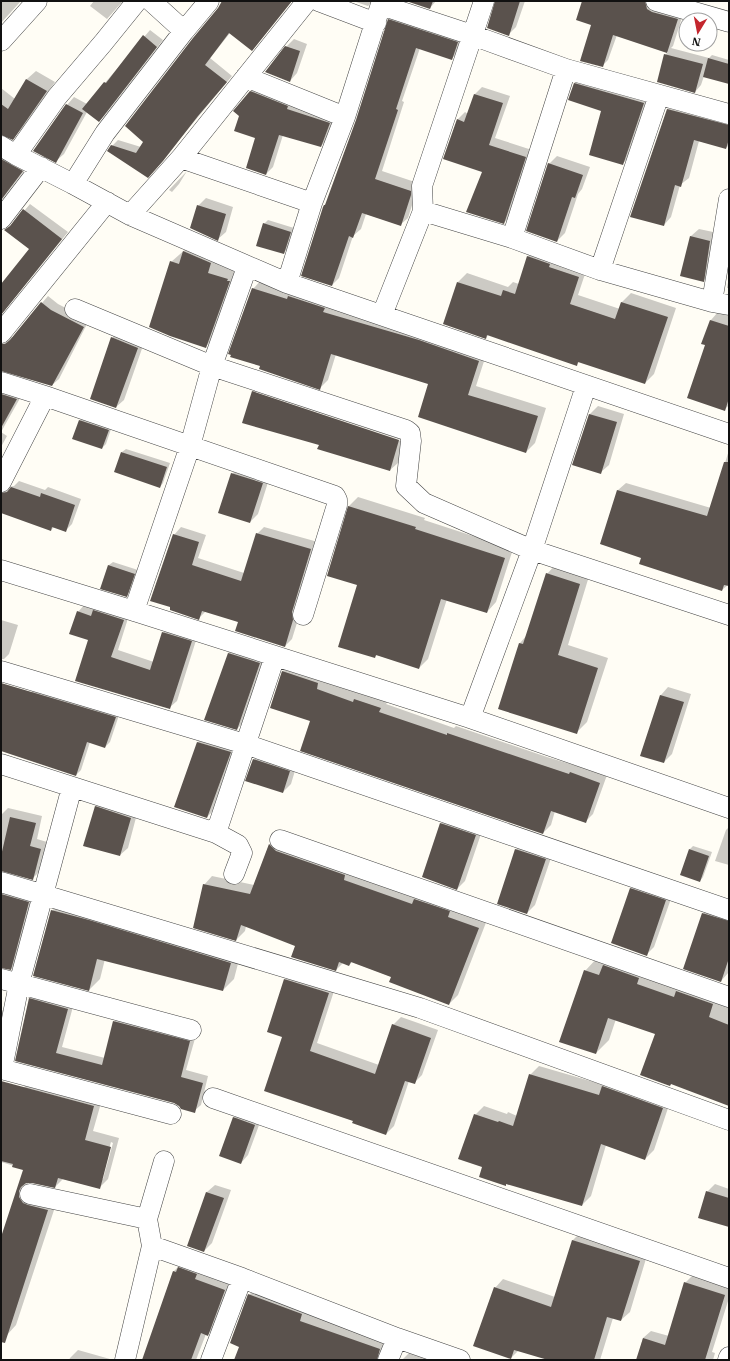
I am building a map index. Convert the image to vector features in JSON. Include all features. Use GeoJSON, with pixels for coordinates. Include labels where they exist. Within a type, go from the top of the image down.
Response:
{"type":"FeatureCollection","features":[{"type":"Feature","properties":{"kind":"street"},"geometry":{"type":"LineString","coordinates":[[1,41],[37,1]]}},
{"type":"Feature","properties":{"kind":"street"},"geometry":{"type":"LineString","coordinates":[[137,1],[57,97],[8,151],[130,215],[288,283],[729,434]]}},
{"type":"Feature","properties":{"kind":"street"},"geometry":{"type":"LineString","coordinates":[[151,1],[184,31]]}},
{"type":"Feature","properties":{"kind":"street"},"geometry":{"type":"LineString","coordinates":[[73,184],[105,133],[209,1]]}},
{"type":"Feature","properties":{"kind":"street"},"geometry":{"type":"LineString","coordinates":[[130,215],[181,158],[308,1]]}},
{"type":"Feature","properties":{"kind":"street"},"geometry":{"type":"LineString","coordinates":[[318,1],[380,10],[472,35],[566,69],[729,114]]}},
{"type":"Feature","properties":{"kind":"street"},"geometry":{"type":"LineString","coordinates":[[382,315],[423,211],[422,186],[484,1]]}},
{"type":"Feature","properties":{"kind":"street"},"geometry":{"type":"LineString","coordinates":[[656,1],[729,22]]}},
{"type":"Feature","properties":{"kind":"street"},"geometry":{"type":"LineString","coordinates":[[288,283],[312,203],[345,117],[380,10]]}},
{"type":"Feature","properties":{"kind":"street"},"geometry":{"type":"LineString","coordinates":[[512,238],[566,69]]}},
{"type":"Feature","properties":{"kind":"street"},"geometry":{"type":"LineString","coordinates":[[246,76],[345,117]]}},
{"type":"Feature","properties":{"kind":"street"},"geometry":{"type":"LineString","coordinates":[[600,270],[658,95]]}},
{"type":"Feature","properties":{"kind":"street"},"geometry":{"type":"LineString","coordinates":[[181,158],[312,203]]}},
{"type":"Feature","properties":{"kind":"street"},"geometry":{"type":"LineString","coordinates":[[1,219],[41,167]]}},
{"type":"Feature","properties":{"kind":"street"},"geometry":{"type":"LineString","coordinates":[[423,211],[512,238],[600,270],[721,303],[729,199]]}},
{"type":"Feature","properties":{"kind":"street"},"geometry":{"type":"LineString","coordinates":[[1,333],[107,202]]}},
{"type":"Feature","properties":{"kind":"street"},"geometry":{"type":"LineString","coordinates":[[134,611],[190,446],[212,366],[247,266]]}},
{"type":"Feature","properties":{"kind":"street"},"geometry":{"type":"LineString","coordinates":[[74,309],[212,366],[406,430],[410,433],[411,441],[406,486],[424,502],[532,550],[729,615]]}},
{"type":"Feature","properties":{"kind":"street"},"geometry":{"type":"LineString","coordinates":[[1,382],[335,496],[337,505],[303,615]]}},
{"type":"Feature","properties":{"kind":"street"},"geometry":{"type":"LineString","coordinates":[[470,718],[532,550],[586,386]]}},
{"type":"Feature","properties":{"kind":"street"},"geometry":{"type":"LineString","coordinates":[[1,482],[45,396]]}},
{"type":"Feature","properties":{"kind":"street"},"geometry":{"type":"LineString","coordinates":[[1,570],[470,718],[729,808]]}},
{"type":"Feature","properties":{"kind":"street"},"geometry":{"type":"LineString","coordinates":[[216,833],[275,656]]}},
{"type":"Feature","properties":{"kind":"street"},"geometry":{"type":"LineString","coordinates":[[1,670],[245,744],[729,910]]}},
{"type":"Feature","properties":{"kind":"street"},"geometry":{"type":"LineString","coordinates":[[1,764],[216,833],[238,845],[242,853],[234,874]]}},
{"type":"Feature","properties":{"kind":"street"},"geometry":{"type":"LineString","coordinates":[[72,787],[42,894],[10,981],[1,1069],[171,1114]]}},
{"type":"Feature","properties":{"kind":"street"},"geometry":{"type":"LineString","coordinates":[[280,840],[729,997]]}},
{"type":"Feature","properties":{"kind":"street"},"geometry":{"type":"LineString","coordinates":[[1,882],[420,1008],[729,1120]]}},
{"type":"Feature","properties":{"kind":"street"},"geometry":{"type":"LineString","coordinates":[[10,981],[191,1030]]}},
{"type":"Feature","properties":{"kind":"street"},"geometry":{"type":"LineString","coordinates":[[213,1098],[729,1278]]}},
{"type":"Feature","properties":{"kind":"street"},"geometry":{"type":"LineString","coordinates":[[125,1360],[152,1246],[147,1219],[164,1162]]}},
{"type":"Feature","properties":{"kind":"street"},"geometry":{"type":"LineString","coordinates":[[30,1194],[147,1219]]}},
{"type":"Feature","properties":{"kind":"street"},"geometry":{"type":"LineString","coordinates":[[152,1246],[242,1278],[397,1338],[460,1360]]}},
{"type":"Feature","properties":{"kind":"street"},"geometry":{"type":"LineString","coordinates":[[211,1360],[242,1278]]}},
{"type":"Feature","properties":{"kind":"street"},"geometry":{"type":"LineString","coordinates":[[388,1360],[397,1338]]}},
{"type":"Feature","properties":{"kind":"building"},"geometry":{"type":"Polygon","coordinates":[[[222,1],[292,1],[252,51],[229,33],[205,65],[227,82],[148,178],[107,151],[111,145],[136,153],[143,142],[125,126],[222,1]]]}},
{"type":"Feature","properties":{"kind":"building"},"geometry":{"type":"Polygon","coordinates":[[[406,1],[433,1],[430,9],[406,1]]]}},
{"type":"Feature","properties":{"kind":"building"},"geometry":{"type":"Polygon","coordinates":[[[495,1],[520,1],[509,36],[487,28],[495,1]]]}},
{"type":"Feature","properties":{"kind":"building"},"geometry":{"type":"Polygon","coordinates":[[[582,1],[645,1],[647,9],[652,12],[678,19],[667,53],[613,35],[603,67],[580,61],[591,25],[576,20],[582,1]]]}},
{"type":"Feature","properties":{"kind":"building"},"geometry":{"type":"Polygon","coordinates":[[[388,19],[458,42],[452,60],[416,48],[396,109],[398,110],[375,179],[411,191],[401,226],[362,213],[353,238],[349,236],[332,286],[301,276],[323,207],[356,120],[388,19]]]}},
{"type":"Feature","properties":{"kind":"building"},"geometry":{"type":"Polygon","coordinates":[[[143,35],[157,47],[99,122],[82,109],[104,82],[106,83],[143,35]]]}},
{"type":"Feature","properties":{"kind":"building"},"geometry":{"type":"Polygon","coordinates":[[[285,46],[300,51],[290,82],[265,72],[285,46]]]}},
{"type":"Feature","properties":{"kind":"building"},"geometry":{"type":"Polygon","coordinates":[[[664,54],[703,64],[695,93],[657,82],[664,54]]]}},
{"type":"Feature","properties":{"kind":"building"},"geometry":{"type":"Polygon","coordinates":[[[708,58],[729,64],[729,84],[703,77],[708,58]]]}},
{"type":"Feature","properties":{"kind":"building"},"geometry":{"type":"Polygon","coordinates":[[[26,79],[47,91],[13,140],[1,135],[1,104],[8,109],[26,79]]]}},
{"type":"Feature","properties":{"kind":"building"},"geometry":{"type":"Polygon","coordinates":[[[574,83],[644,103],[623,165],[589,155],[601,111],[568,100],[574,83]]]}},
{"type":"Feature","properties":{"kind":"building"},"geometry":{"type":"Polygon","coordinates":[[[250,91],[288,106],[287,109],[330,123],[321,147],[279,135],[266,175],[246,168],[255,138],[234,131],[239,116],[233,111],[250,91]]]}},
{"type":"Feature","properties":{"kind":"building"},"geometry":{"type":"Polygon","coordinates":[[[474,94],[503,103],[489,145],[526,157],[504,224],[466,212],[482,172],[443,159],[457,119],[464,122],[474,94]]]}},
{"type":"Feature","properties":{"kind":"building"},"geometry":{"type":"Polygon","coordinates":[[[66,104],[83,113],[56,163],[33,151],[66,104]]]}},
{"type":"Feature","properties":{"kind":"building"},"geometry":{"type":"Polygon","coordinates":[[[667,109],[729,125],[729,139],[726,149],[694,140],[681,187],[675,185],[664,226],[630,217],[667,109]]]}},
{"type":"Feature","properties":{"kind":"building"},"geometry":{"type":"Polygon","coordinates":[[[1,159],[23,171],[1,200],[1,159]]]}},
{"type":"Feature","properties":{"kind":"building"},"geometry":{"type":"Polygon","coordinates":[[[548,163],[583,175],[575,198],[572,197],[557,242],[526,231],[548,163]]]}},
{"type":"Feature","properties":{"kind":"building"},"geometry":{"type":"Polygon","coordinates":[[[197,205],[226,214],[218,241],[190,228],[197,205]]]}},
{"type":"Feature","properties":{"kind":"building"},"geometry":{"type":"Polygon","coordinates":[[[23,209],[62,239],[1,315],[1,284],[29,249],[4,230],[10,226],[23,209]]]}},
{"type":"Feature","properties":{"kind":"building"},"geometry":{"type":"Polygon","coordinates":[[[263,223],[291,232],[284,254],[256,246],[263,223]]]}},
{"type":"Feature","properties":{"kind":"building"},"geometry":{"type":"Polygon","coordinates":[[[690,236],[710,241],[704,282],[680,276],[690,236]]]}},
{"type":"Feature","properties":{"kind":"building"},"geometry":{"type":"Polygon","coordinates":[[[183,251],[211,263],[208,273],[230,281],[206,348],[149,327],[170,261],[179,264],[183,251]]]}},
{"type":"Feature","properties":{"kind":"building"},"geometry":{"type":"Polygon","coordinates":[[[527,256],[550,264],[549,267],[579,277],[570,304],[615,319],[621,302],[668,317],[645,384],[578,362],[577,366],[487,335],[486,339],[443,324],[457,282],[501,296],[503,290],[515,294],[527,256]]]}},
{"type":"Feature","properties":{"kind":"building"},"geometry":{"type":"Polygon","coordinates":[[[252,288],[287,299],[288,296],[325,308],[323,312],[419,340],[479,361],[468,395],[538,416],[526,453],[418,417],[428,384],[331,354],[320,390],[259,369],[260,366],[230,357],[231,355],[228,354],[252,288]]]}},
{"type":"Feature","properties":{"kind":"building"},"geometry":{"type":"Polygon","coordinates":[[[41,302],[51,310],[84,327],[52,386],[1,371],[1,344],[5,344],[10,340],[41,302]]]}},
{"type":"Feature","properties":{"kind":"building"},"geometry":{"type":"Polygon","coordinates":[[[710,320],[729,326],[729,398],[725,411],[687,398],[705,345],[701,344],[710,320]]]}},
{"type":"Feature","properties":{"kind":"building"},"geometry":{"type":"Polygon","coordinates":[[[111,337],[138,348],[116,408],[90,399],[111,337]]]}},
{"type":"Feature","properties":{"kind":"building"},"geometry":{"type":"Polygon","coordinates":[[[252,391],[399,440],[390,471],[317,449],[319,445],[242,423],[252,391]]]}},
{"type":"Feature","properties":{"kind":"building"},"geometry":{"type":"Polygon","coordinates":[[[1,394],[17,399],[1,428],[1,394]]]}},
{"type":"Feature","properties":{"kind":"building"},"geometry":{"type":"Polygon","coordinates":[[[589,414],[617,422],[601,474],[572,465],[589,414]]]}},
{"type":"Feature","properties":{"kind":"building"},"geometry":{"type":"Polygon","coordinates":[[[79,420],[109,430],[102,449],[72,439],[79,420]]]}},
{"type":"Feature","properties":{"kind":"building"},"geometry":{"type":"Polygon","coordinates":[[[121,452],[167,467],[160,488],[114,472],[121,452]]]}},
{"type":"Feature","properties":{"kind":"building"},"geometry":{"type":"Polygon","coordinates":[[[724,462],[729,462],[729,586],[724,585],[722,591],[639,564],[641,558],[600,544],[617,490],[707,516],[724,462]]]}},
{"type":"Feature","properties":{"kind":"building"},"geometry":{"type":"Polygon","coordinates":[[[231,473],[263,483],[250,523],[218,513],[231,473]]]}},
{"type":"Feature","properties":{"kind":"building"},"geometry":{"type":"Polygon","coordinates":[[[11,487],[40,497],[41,493],[75,505],[66,532],[52,527],[51,531],[1,513],[1,493],[7,492],[11,487]]]}},
{"type":"Feature","properties":{"kind":"building"},"geometry":{"type":"Polygon","coordinates":[[[348,506],[416,527],[415,529],[505,558],[487,613],[441,599],[419,669],[376,655],[375,658],[338,647],[357,585],[327,576],[348,506]]]}},
{"type":"Feature","properties":{"kind":"building"},"geometry":{"type":"Polygon","coordinates":[[[256,533],[311,549],[292,612],[293,620],[285,647],[235,631],[238,622],[202,611],[199,620],[170,610],[170,607],[150,601],[173,534],[199,542],[192,565],[241,581],[256,533]]]}},
{"type":"Feature","properties":{"kind":"building"},"geometry":{"type":"Polygon","coordinates":[[[108,565],[135,574],[127,597],[100,589],[108,565]]]}},
{"type":"Feature","properties":{"kind":"building"},"geometry":{"type":"Polygon","coordinates":[[[546,573],[580,584],[558,655],[598,668],[577,734],[498,709],[519,643],[523,644],[546,573]]]}},
{"type":"Feature","properties":{"kind":"building"},"geometry":{"type":"Polygon","coordinates":[[[93,610],[124,620],[111,657],[150,670],[162,632],[192,641],[170,709],[75,681],[88,640],[69,634],[77,611],[91,616],[93,610]]]}},
{"type":"Feature","properties":{"kind":"building"},"geometry":{"type":"Polygon","coordinates":[[[228,653],[260,663],[237,730],[204,720],[228,653]]]}},
{"type":"Feature","properties":{"kind":"building"},"geometry":{"type":"Polygon","coordinates":[[[282,671],[318,683],[317,689],[353,702],[354,699],[381,708],[379,712],[569,774],[570,772],[600,783],[586,823],[551,811],[543,834],[300,751],[310,721],[270,708],[282,671]]]}},
{"type":"Feature","properties":{"kind":"building"},"geometry":{"type":"Polygon","coordinates":[[[1,683],[116,717],[105,748],[87,742],[76,776],[1,751],[1,683]]]}},
{"type":"Feature","properties":{"kind":"building"},"geometry":{"type":"Polygon","coordinates":[[[660,695],[684,702],[664,763],[640,756],[660,695]]]}},
{"type":"Feature","properties":{"kind":"building"},"geometry":{"type":"Polygon","coordinates":[[[197,742],[231,752],[207,818],[174,807],[197,742]]]}},
{"type":"Feature","properties":{"kind":"building"},"geometry":{"type":"Polygon","coordinates":[[[253,759],[290,771],[283,793],[245,781],[253,759]]]}},
{"type":"Feature","properties":{"kind":"building"},"geometry":{"type":"Polygon","coordinates":[[[95,806],[131,818],[120,856],[83,846],[95,806]]]}},
{"type":"Feature","properties":{"kind":"building"},"geometry":{"type":"Polygon","coordinates":[[[10,817],[36,823],[30,846],[41,849],[33,880],[1,871],[1,856],[10,817]]]}},
{"type":"Feature","properties":{"kind":"building"},"geometry":{"type":"Polygon","coordinates":[[[440,823],[476,835],[457,890],[422,877],[440,823]]]}},
{"type":"Feature","properties":{"kind":"building"},"geometry":{"type":"Polygon","coordinates":[[[269,844],[276,851],[345,875],[344,880],[412,904],[414,899],[450,911],[448,917],[479,928],[449,1005],[389,982],[391,977],[351,962],[349,966],[339,962],[336,971],[291,957],[295,946],[241,925],[236,941],[193,928],[203,884],[250,894],[269,844]]]}},
{"type":"Feature","properties":{"kind":"building"},"geometry":{"type":"Polygon","coordinates":[[[515,849],[546,859],[527,914],[497,904],[515,849]]]}},
{"type":"Feature","properties":{"kind":"building"},"geometry":{"type":"Polygon","coordinates":[[[689,849],[709,856],[700,882],[680,875],[689,849]]]}},
{"type":"Feature","properties":{"kind":"building"},"geometry":{"type":"Polygon","coordinates":[[[630,888],[666,900],[647,956],[611,943],[630,888]]]}},
{"type":"Feature","properties":{"kind":"building"},"geometry":{"type":"Polygon","coordinates":[[[1,894],[29,902],[11,970],[1,968],[1,894]]]}},
{"type":"Feature","properties":{"kind":"building"},"geometry":{"type":"Polygon","coordinates":[[[51,910],[231,963],[223,991],[97,959],[89,991],[33,976],[51,910]]]}},
{"type":"Feature","properties":{"kind":"building"},"geometry":{"type":"Polygon","coordinates":[[[702,913],[729,921],[729,958],[721,982],[683,969],[702,913]]]}},
{"type":"Feature","properties":{"kind":"building"},"geometry":{"type":"Polygon","coordinates":[[[603,965],[639,978],[637,984],[674,997],[676,991],[713,1004],[709,1017],[729,1025],[729,1106],[671,1084],[670,1086],[640,1075],[655,1034],[608,1018],[596,1054],[559,1042],[584,970],[599,975],[603,965]]]}},
{"type":"Feature","properties":{"kind":"building"},"geometry":{"type":"Polygon","coordinates":[[[284,979],[329,993],[310,1051],[375,1074],[392,1024],[431,1038],[415,1084],[405,1081],[386,1135],[352,1123],[353,1121],[264,1091],[282,1037],[267,1032],[284,979]]]}},
{"type":"Feature","properties":{"kind":"building"},"geometry":{"type":"Polygon","coordinates":[[[29,998],[68,1009],[56,1053],[102,1065],[113,1021],[190,1041],[181,1077],[203,1083],[195,1113],[181,1109],[174,1103],[15,1061],[29,998]]]}},
{"type":"Feature","properties":{"kind":"building"},"geometry":{"type":"Polygon","coordinates":[[[529,1074],[599,1095],[602,1086],[663,1108],[645,1160],[601,1144],[582,1206],[506,1184],[506,1186],[479,1177],[482,1167],[458,1159],[474,1114],[513,1126],[529,1074]]]}},
{"type":"Feature","properties":{"kind":"building"},"geometry":{"type":"Polygon","coordinates":[[[1,1081],[94,1106],[85,1140],[111,1147],[100,1189],[58,1178],[55,1188],[32,1183],[26,1183],[21,1187],[19,1197],[23,1203],[48,1210],[5,1343],[1,1342],[1,1237],[23,1170],[12,1167],[13,1164],[1,1161],[1,1081]]]}},
{"type":"Feature","properties":{"kind":"building"},"geometry":{"type":"Polygon","coordinates":[[[233,1117],[255,1125],[241,1164],[219,1156],[233,1117]]]}},
{"type":"Feature","properties":{"kind":"building"},"geometry":{"type":"Polygon","coordinates":[[[706,1191],[729,1198],[729,1227],[698,1218],[706,1191]]]}},
{"type":"Feature","properties":{"kind":"building"},"geometry":{"type":"Polygon","coordinates":[[[206,1192],[224,1198],[204,1252],[187,1246],[206,1192]]]}},
{"type":"Feature","properties":{"kind":"building"},"geometry":{"type":"Polygon","coordinates":[[[572,1240],[640,1261],[621,1321],[607,1317],[594,1360],[548,1360],[514,1350],[511,1359],[473,1346],[494,1287],[551,1307],[572,1240]]]}},
{"type":"Feature","properties":{"kind":"building"},"geometry":{"type":"Polygon","coordinates":[[[178,1267],[197,1274],[195,1279],[225,1290],[208,1336],[201,1333],[191,1360],[142,1360],[173,1271],[176,1272],[178,1267]]]}},
{"type":"Feature","properties":{"kind":"building"},"geometry":{"type":"Polygon","coordinates":[[[684,1282],[725,1295],[705,1360],[636,1360],[643,1338],[665,1345],[684,1282]]]}},
{"type":"Feature","properties":{"kind":"building"},"geometry":{"type":"Polygon","coordinates":[[[248,1294],[302,1314],[300,1321],[380,1349],[377,1360],[234,1360],[239,1347],[230,1343],[248,1294]]]}}]}
